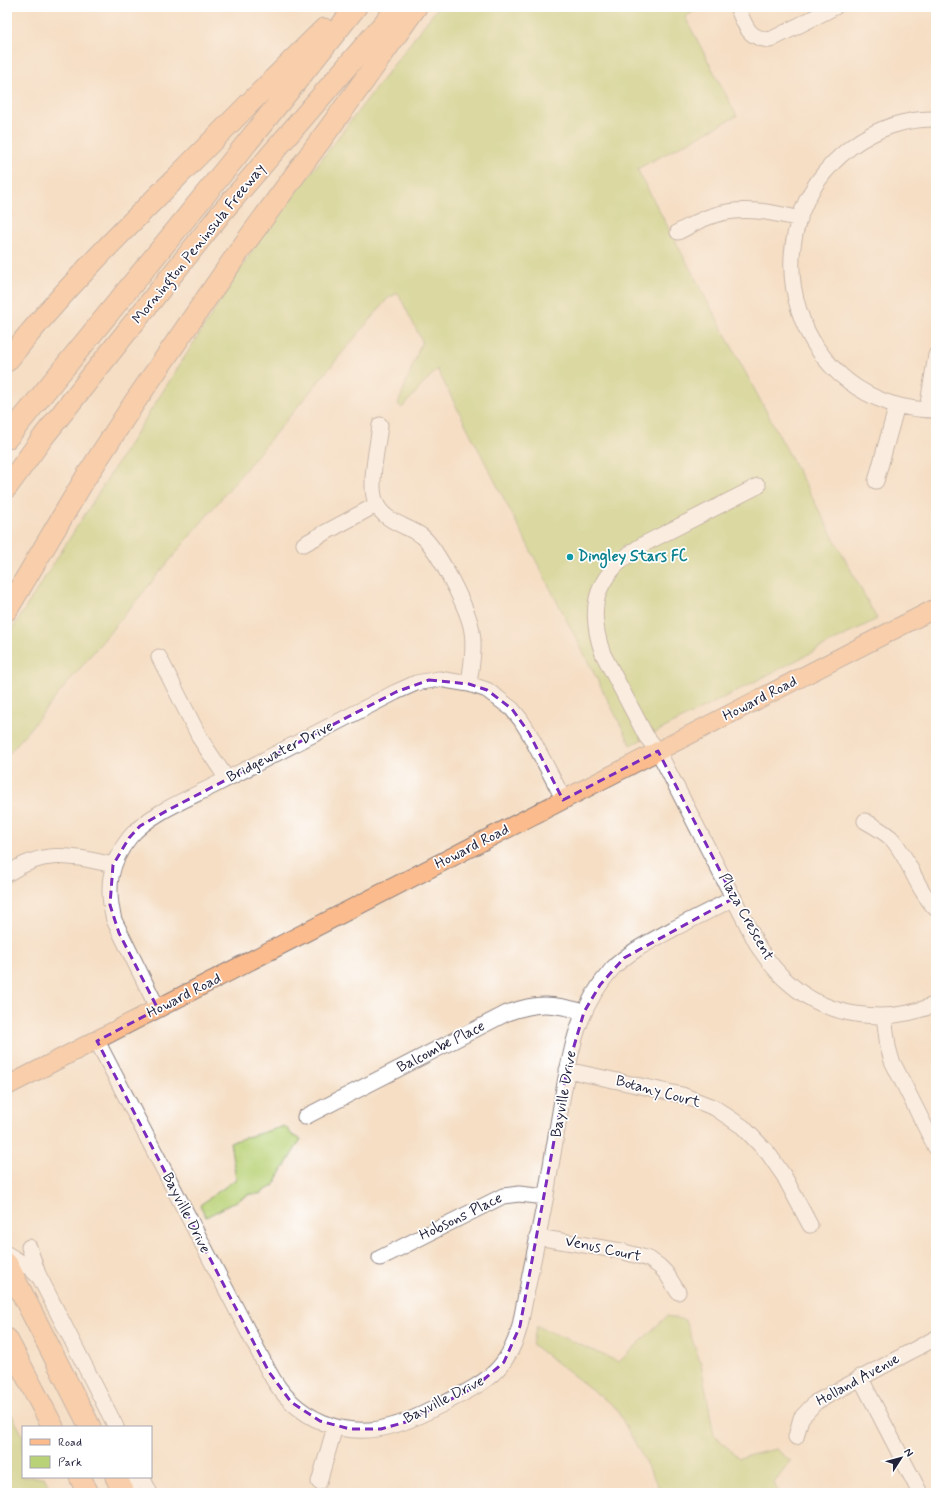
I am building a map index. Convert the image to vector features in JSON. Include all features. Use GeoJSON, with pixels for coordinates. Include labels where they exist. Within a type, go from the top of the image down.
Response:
{"type":"FeatureCollection","features":[{"type":"Feature","properties":{"kind":"highway"},"geometry":{"type":"LineString","coordinates":[[7,361],[30,331],[133,220],[346,7]]}},
{"type":"Feature","properties":{"kind":"highway","name":"Mornington Peninsula Freeway"},"geometry":{"type":"LineString","coordinates":[[7,438],[229,166],[356,7]]}},
{"type":"Feature","properties":{"kind":"highway","name":"Mornington Peninsula Freeway"},"geometry":{"type":"LineString","coordinates":[[7,486],[44,436],[221,213],[398,7]]}},
{"type":"Feature","properties":{"kind":"highway"},"geometry":{"type":"LineString","coordinates":[[7,610],[86,477],[134,403],[240,250],[416,7]]}},
{"type":"Feature","properties":{"kind":"highway"},"geometry":{"type":"LineString","coordinates":[[7,1264],[89,1426]]}},
{"type":"Feature","properties":{"kind":"highway"},"geometry":{"type":"LineString","coordinates":[[7,1339],[53,1426]]}},
{"type":"Feature","properties":{"kind":"highway"},"geometry":{"type":"LineString","coordinates":[[80,1478],[88,1493]]}},
{"type":"Feature","properties":{"kind":"highway"},"geometry":{"type":"LineString","coordinates":[[116,1478],[124,1493]]}},
{"type":"Feature","properties":{"kind":"main road","name":"Howard Road"},"geometry":{"type":"LineString","coordinates":[[7,1086],[936,608]]}},
{"type":"Feature","properties":{"kind":"street"},"geometry":{"type":"LineString","coordinates":[[737,7],[749,32],[758,39],[770,40],[835,7]]}},
{"type":"Feature","properties":{"kind":"street"},"geometry":{"type":"LineString","coordinates":[[936,119],[909,121],[889,127],[858,142],[841,155],[818,179],[808,196],[792,247],[792,273],[796,301],[802,319],[810,335],[829,362],[847,379],[867,393],[897,405],[931,410],[936,355]]}},
{"type":"Feature","properties":{"kind":"street"},"geometry":{"type":"LineString","coordinates":[[678,232],[714,215],[728,212],[759,211],[800,219]]}},
{"type":"Feature","properties":{"kind":"street"},"geometry":{"type":"LineString","coordinates":[[876,481],[897,405]]}},
{"type":"Feature","properties":{"kind":"street"},"geometry":{"type":"LineString","coordinates":[[380,425],[373,489],[376,505],[386,517],[424,538],[442,564],[466,611],[472,631],[474,646],[469,684]]}},
{"type":"Feature","properties":{"kind":"street","name":"Plaza Crescent"},"geometry":{"type":"LineString","coordinates":[[758,486],[644,544],[616,564],[602,584],[595,610],[595,626],[598,640],[603,654],[646,736],[658,751],[759,948],[778,973],[804,994],[840,1011],[858,1015],[884,1016],[908,1013],[936,1004]]}},
{"type":"Feature","properties":{"kind":"street"},"geometry":{"type":"LineString","coordinates":[[304,544],[376,505]]}},
{"type":"Feature","properties":{"kind":"street"},"geometry":{"type":"LineString","coordinates":[[159,657],[201,740],[227,779]]}},
{"type":"Feature","properties":{"kind":"street","name":"Bridgewater Drive"},"geometry":{"type":"LineString","coordinates":[[158,1009],[114,920],[110,905],[109,891],[113,865],[120,851],[140,826],[157,815],[396,692],[416,684],[440,680],[469,684],[487,690],[512,709],[529,733],[564,800]]}},
{"type":"Feature","properties":{"kind":"street"},"geometry":{"type":"LineString","coordinates":[[865,821],[881,830],[894,842],[918,885],[936,909]]}},
{"type":"Feature","properties":{"kind":"street"},"geometry":{"type":"LineString","coordinates":[[7,874],[25,864],[50,856],[78,857],[113,865]]}},
{"type":"Feature","properties":{"kind":"street","name":"Bayville Drive"},"geometry":{"type":"LineString","coordinates":[[97,1041],[274,1382],[291,1402],[303,1412],[320,1421],[335,1427],[364,1430],[381,1428],[406,1422],[475,1387],[496,1372],[504,1362],[517,1337],[546,1197],[567,1070],[576,1032],[584,1012],[600,985],[612,969],[624,958],[656,938],[734,898]]}},
{"type":"Feature","properties":{"kind":"street","name":"Balcombe Place"},"geometry":{"type":"LineString","coordinates":[[305,1117],[507,1013],[522,1008],[548,1004],[584,1012]]}},
{"type":"Feature","properties":{"kind":"street"},"geometry":{"type":"LineString","coordinates":[[884,1016],[888,1047],[892,1061],[936,1148]]}},
{"type":"Feature","properties":{"kind":"street","name":"Botany Court"},"geometry":{"type":"LineString","coordinates":[[567,1070],[682,1095],[715,1108],[743,1127],[768,1153],[784,1176],[810,1225]]}},
{"type":"Feature","properties":{"kind":"street","name":"Hobsons Place"},"geometry":{"type":"LineString","coordinates":[[380,1258],[503,1196],[519,1194],[546,1197]]}},
{"type":"Feature","properties":{"kind":"street","name":"Venus Court"},"geometry":{"type":"LineString","coordinates":[[537,1237],[621,1251],[642,1257],[659,1266],[674,1283],[678,1292]]}},
{"type":"Feature","properties":{"kind":"street"},"geometry":{"type":"LineString","coordinates":[[29,1247],[41,1279],[115,1426]]}},
{"type":"Feature","properties":{"kind":"street"},"geometry":{"type":"LineString","coordinates":[[7,1254],[30,1268],[41,1279]]}},
{"type":"Feature","properties":{"kind":"street","name":"Holland Avenue"},"geometry":{"type":"LineString","coordinates":[[796,1437],[802,1418],[816,1402],[860,1377],[936,1338]]}},
{"type":"Feature","properties":{"kind":"street"},"geometry":{"type":"LineString","coordinates":[[860,1377],[920,1493]]}},
{"type":"Feature","properties":{"kind":"street"},"geometry":{"type":"LineString","coordinates":[[319,1482],[335,1427]]}},
{"type":"Feature","properties":{"kind":"street"},"geometry":{"type":"LineString","coordinates":[[129,1493],[136,1478]]}},
{"type":"Feature","properties":{"kind":"street"},"geometry":{"type":"LineString","coordinates":[[142,1478],[150,1493]]}},
{"type":"Feature","properties":{"kind":"highlighted area"},"geometry":{"type":"Polygon","coordinates":[[[429,680],[469,684],[487,690],[512,709],[529,733],[563,800],[658,751],[734,898],[624,958],[600,985],[584,1012],[567,1070],[520,1326],[504,1362],[475,1387],[406,1422],[381,1429],[350,1429],[320,1421],[291,1402],[269,1372],[97,1041],[158,1009],[119,933],[110,905],[113,865],[129,838],[140,826],[168,810],[396,692],[429,680]]]}},
{"type":"Feature","properties":{"kind":"green space"},"geometry":{"type":"Polygon","coordinates":[[[438,7],[701,7],[685,17],[737,116],[637,169],[877,619],[631,745],[437,369],[402,408],[398,404],[422,341],[398,293],[388,298],[7,756],[7,637],[257,243],[438,7]]]}},
{"type":"Feature","properties":{"kind":"green space"},"geometry":{"type":"Polygon","coordinates":[[[285,1126],[292,1135],[301,1139],[273,1186],[259,1194],[250,1194],[206,1217],[200,1205],[236,1179],[230,1142],[285,1126]]]}},
{"type":"Feature","properties":{"kind":"green space"},"geometry":{"type":"Polygon","coordinates":[[[667,1316],[685,1320],[701,1364],[714,1435],[739,1458],[776,1449],[791,1461],[774,1483],[779,1493],[662,1493],[616,1408],[532,1344],[537,1326],[619,1362],[667,1316]]]}},
{"type":"Feature","properties":{"kind":"green space"},"geometry":{"type":"Polygon","coordinates":[[[7,1406],[22,1434],[22,1478],[44,1478],[52,1493],[7,1493],[7,1406]]]}},
{"type":"Feature","properties":{"kind":"place","name":"Dingley Stars FC"},"geometry":{"type":"Point","coordinates":[570,557]}}]}
